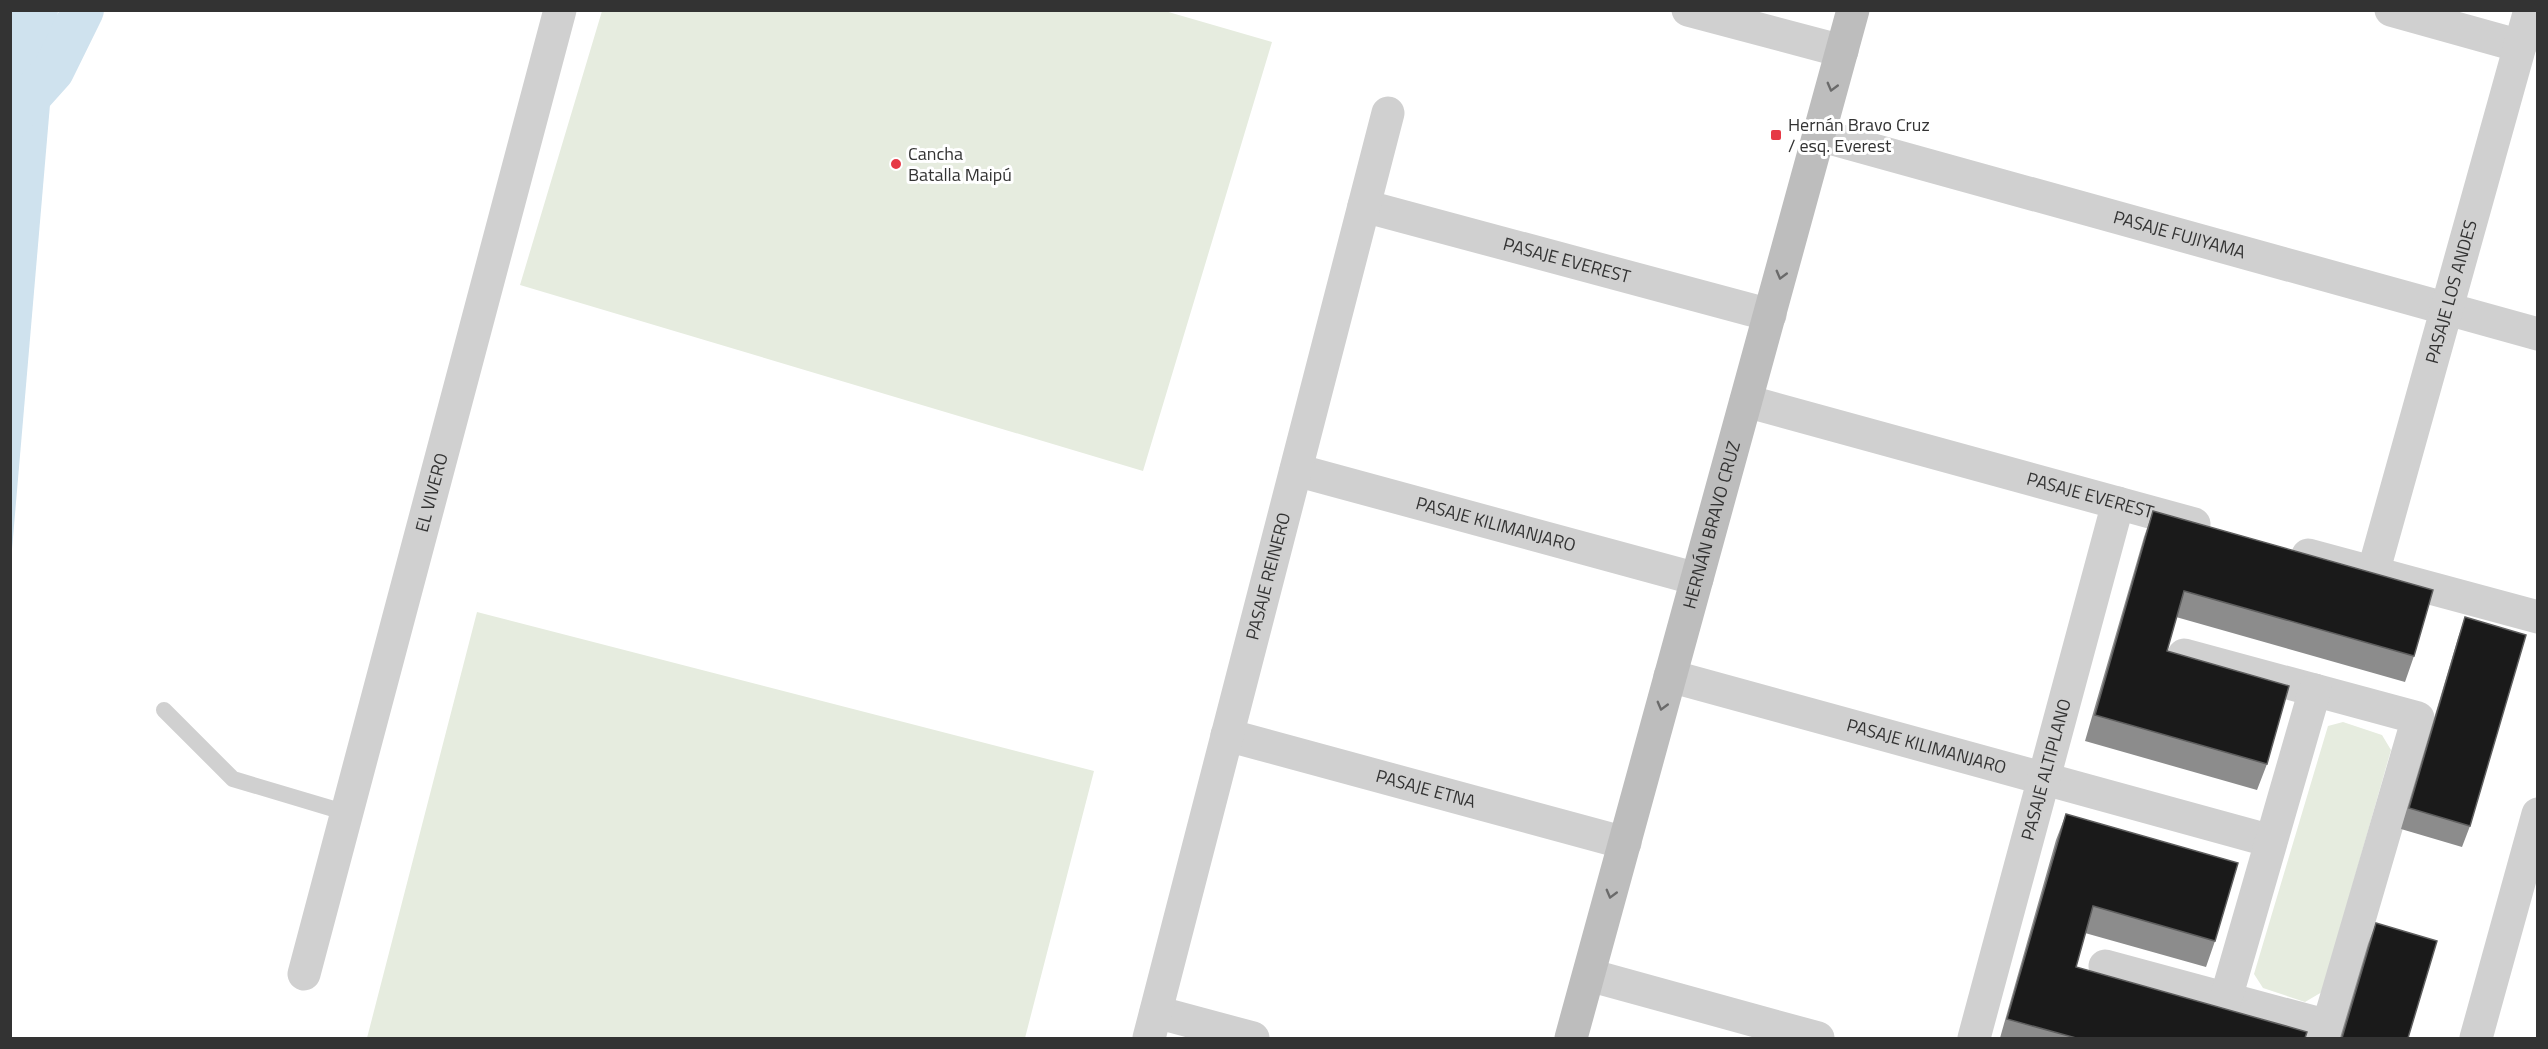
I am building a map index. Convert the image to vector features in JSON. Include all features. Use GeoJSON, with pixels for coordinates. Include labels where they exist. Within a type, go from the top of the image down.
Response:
{"type":"FeatureCollection","features":[{"type":"Feature","properties":{"kind":"main road","name":"HERNÁN BRAVO CRUZ"},"geometry":{"type":"LineString","coordinates":[[1571,1038],[1853,10]]}},
{"type":"Feature","properties":{"kind":"street","name":"EL VIVERO"},"geometry":{"type":"LineString","coordinates":[[304,974],[560,10]]}},
{"type":"Feature","properties":{"kind":"street"},"geometry":{"type":"LineString","coordinates":[[1688,10],[1842,51]]}},
{"type":"Feature","properties":{"kind":"street"},"geometry":{"type":"LineString","coordinates":[[2391,10],[2520,46]]}},
{"type":"Feature","properties":{"kind":"street","name":"PASAJE LOS ANDES"},"geometry":{"type":"LineString","coordinates":[[2373,573],[2530,10]]}},
{"type":"Feature","properties":{"kind":"street","name":"PASAJE REINERO"},"geometry":{"type":"LineString","coordinates":[[1152,1025],[1388,113]]}},
{"type":"Feature","properties":{"kind":"street","name":"PASAJE FUJIYAMA"},"geometry":{"type":"LineString","coordinates":[[1819,135],[2538,334]]}},
{"type":"Feature","properties":{"kind":"street","name":"PASAJE EVEREST"},"geometry":{"type":"LineString","coordinates":[[1364,206],[1770,315]]}},
{"type":"Feature","properties":{"kind":"street","name":"PASAJE EVEREST"},"geometry":{"type":"LineString","coordinates":[[1746,401],[2218,530]]}},
{"type":"Feature","properties":{"kind":"street","name":"PASAJE KILIMANJARO"},"geometry":{"type":"LineString","coordinates":[[1296,470],[1697,579]]}},
{"type":"Feature","properties":{"kind":"street","name":"PASAJE ALTIPLANO"},"geometry":{"type":"LineString","coordinates":[[1974,1038],[2118,503]]}},
{"type":"Feature","properties":{"kind":"street"},"geometry":{"type":"LineString","coordinates":[[2284,548],[2538,617]]}},
{"type":"Feature","properties":{"kind":"street"},"geometry":{"type":"LineString","coordinates":[[2105,966],[2328,1026],[2418,718],[2184,654]]}},
{"type":"Feature","properties":{"kind":"street","name":"PASAJE KILIMANJARO"},"geometry":{"type":"LineString","coordinates":[[1670,676],[2271,842]]}},
{"type":"Feature","properties":{"kind":"street"},"geometry":{"type":"LineString","coordinates":[[2226,998],[2315,690]]}},
{"type":"Feature","properties":{"kind":"street","name":"PASAJE ETNA"},"geometry":{"type":"LineString","coordinates":[[1227,735],[1625,843]]}},
{"type":"Feature","properties":{"kind":"street"},"geometry":{"type":"LineString","coordinates":[[2476,1038],[2527,891],[2538,814]]}},
{"type":"Feature","properties":{"kind":"street"},"geometry":{"type":"LineString","coordinates":[[1588,975],[1818,1038]]}},
{"type":"Feature","properties":{"kind":"street"},"geometry":{"type":"LineString","coordinates":[[1152,1025],[1253,1038]]}},
{"type":"Feature","properties":{"kind":"lane"},"geometry":{"type":"LineString","coordinates":[[164,710],[233,779],[347,813]]}},
{"type":"Feature","properties":{"kind":"shaded area","name":"Cancha Batalla Maipú"},"geometry":{"type":"Polygon","coordinates":[[[602,11],[1165,11],[1272,42],[1143,471],[520,285],[602,11]]]}},
{"type":"Feature","properties":{"kind":"shaded area"},"geometry":{"type":"Polygon","coordinates":[[[477,612],[1094,771],[1025,1038],[367,1038],[477,612]]]}},
{"type":"Feature","properties":{"kind":"shaded area"},"geometry":{"type":"Polygon","coordinates":[[[2343,722],[2382,735],[2391,750],[2322,992],[2305,1002],[2263,988],[2254,974],[2328,726],[2343,722]]]}},
{"type":"Feature","properties":{"kind":"water"},"geometry":{"type":"Polygon","coordinates":[[[10,11],[58,11],[11,561],[10,11]]]}},
{"type":"Feature","properties":{"kind":"building"},"geometry":{"type":"Polygon","coordinates":[[[2153,511],[2433,590],[2414,656],[2184,591],[2167,651],[2289,686],[2267,764],[2095,715],[2153,511]]]}},
{"type":"Feature","properties":{"kind":"building"},"geometry":{"type":"Polygon","coordinates":[[[2465,617],[2526,635],[2470,826],[2409,808],[2465,617]]]}},
{"type":"Feature","properties":{"kind":"building"},"geometry":{"type":"Polygon","coordinates":[[[2066,814],[2238,863],[2215,941],[2093,906],[2076,967],[2307,1032],[2305,1038],[2076,1038],[2007,1019],[2066,814]]]}},
{"type":"Feature","properties":{"kind":"building"},"geometry":{"type":"Polygon","coordinates":[[[2376,923],[2437,941],[2408,1038],[2342,1038],[2376,923]]]}},
{"type":"Feature","properties":{"kind":"waterway"},"geometry":{"type":"LineString","coordinates":[[10,119],[53,71],[83,10]]}},
{"type":"Feature","properties":{"kind":"place","name":"Hernán Bravo Cruz / esq. Everest"},"geometry":{"type":"Point","coordinates":[1776,135]}},
{"type":"Feature","properties":{"kind":"place","name":"Cancha Batalla Maipú"},"geometry":{"type":"Point","coordinates":[896,164]}}]}
